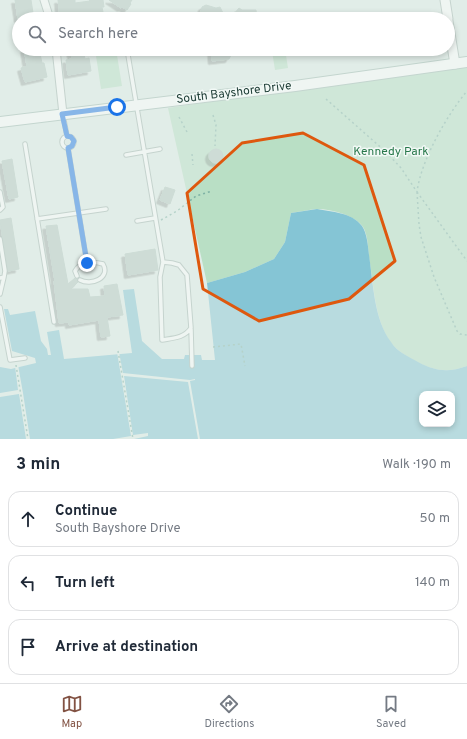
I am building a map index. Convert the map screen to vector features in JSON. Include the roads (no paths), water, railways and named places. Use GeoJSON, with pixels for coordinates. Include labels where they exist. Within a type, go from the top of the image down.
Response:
{"type":"FeatureCollection","features":[{"type":"Feature","properties":{"kind":"main road","name":"South Bayshore Drive"},"geometry":{"type":"LineString","coordinates":[[0,122],[135,104],[295,86],[467,62]]}},
{"type":"Feature","properties":{"kind":"street"},"geometry":{"type":"LineString","coordinates":[[44,0],[48,12]]}},
{"type":"Feature","properties":{"kind":"street"},"geometry":{"type":"LineString","coordinates":[[445,0],[447,12]]}},
{"type":"Feature","properties":{"kind":"street"},"geometry":{"type":"LineString","coordinates":[[57,56],[62,114]]}},
{"type":"Feature","properties":{"kind":"street"},"geometry":{"type":"LineString","coordinates":[[454,56],[455,64]]}},
{"type":"Feature","properties":{"kind":"lane"},"geometry":{"type":"LineString","coordinates":[[128,56],[143,152],[163,262],[160,277],[162,340],[181,337],[187,334],[191,328]]}},
{"type":"Feature","properties":{"kind":"lane"},"geometry":{"type":"LineString","coordinates":[[62,114],[67,136]]}},
{"type":"Feature","properties":{"kind":"lane"},"geometry":{"type":"LineString","coordinates":[[67,136],[62,139],[62,142],[63,146],[68,148]]}},
{"type":"Feature","properties":{"kind":"lane"},"geometry":{"type":"LineString","coordinates":[[67,136],[71,137],[74,141],[72,146],[68,148]]}},
{"type":"Feature","properties":{"kind":"lane"},"geometry":{"type":"LineString","coordinates":[[25,144],[54,322]]}},
{"type":"Feature","properties":{"kind":"lane"},"geometry":{"type":"LineString","coordinates":[[68,148],[87,263]]}},
{"type":"Feature","properties":{"kind":"lane"},"geometry":{"type":"LineString","coordinates":[[126,155],[160,149]]}},
{"type":"Feature","properties":{"kind":"lane"},"geometry":{"type":"LineString","coordinates":[[0,192],[3,207],[0,210]]}},
{"type":"Feature","properties":{"kind":"lane"},"geometry":{"type":"LineString","coordinates":[[37,219],[106,209]]}},
{"type":"Feature","properties":{"kind":"lane"},"geometry":{"type":"LineString","coordinates":[[137,221],[155,220]]}},
{"type":"Feature","properties":{"kind":"lane"},"geometry":{"type":"LineString","coordinates":[[0,240],[5,271],[2,277],[0,294]]}},
{"type":"Feature","properties":{"kind":"lane"},"geometry":{"type":"LineString","coordinates":[[77,276],[75,272],[77,267],[81,265],[96,262],[103,264],[105,274],[99,280],[84,283],[80,280]]}},
{"type":"Feature","properties":{"kind":"lane"},"geometry":{"type":"LineString","coordinates":[[163,262],[172,263],[179,266],[187,275],[192,366]]}},
{"type":"Feature","properties":{"kind":"lane"},"geometry":{"type":"LineString","coordinates":[[0,307],[10,360],[25,358]]}},
{"type":"Feature","properties":{"kind":"water"},"geometry":{"type":"Polygon","coordinates":[[[317,209],[347,215],[358,221],[365,232],[367,240],[373,289],[381,323],[385,333],[393,345],[399,351],[411,358],[436,369],[454,370],[467,366],[467,439],[0,439],[0,367],[11,369],[36,363],[35,358],[12,351],[4,309],[8,309],[10,315],[35,311],[41,341],[47,349],[48,355],[51,355],[47,332],[59,330],[64,359],[132,353],[123,290],[134,289],[142,341],[162,359],[184,359],[185,355],[201,355],[202,360],[215,360],[207,283],[245,272],[274,259],[285,242],[291,213],[317,209]]]}},
{"type":"Feature","properties":{"kind":"park label","name":"Kennedy Park"},"geometry":{"type":"Point","coordinates":[391,152]}}]}
